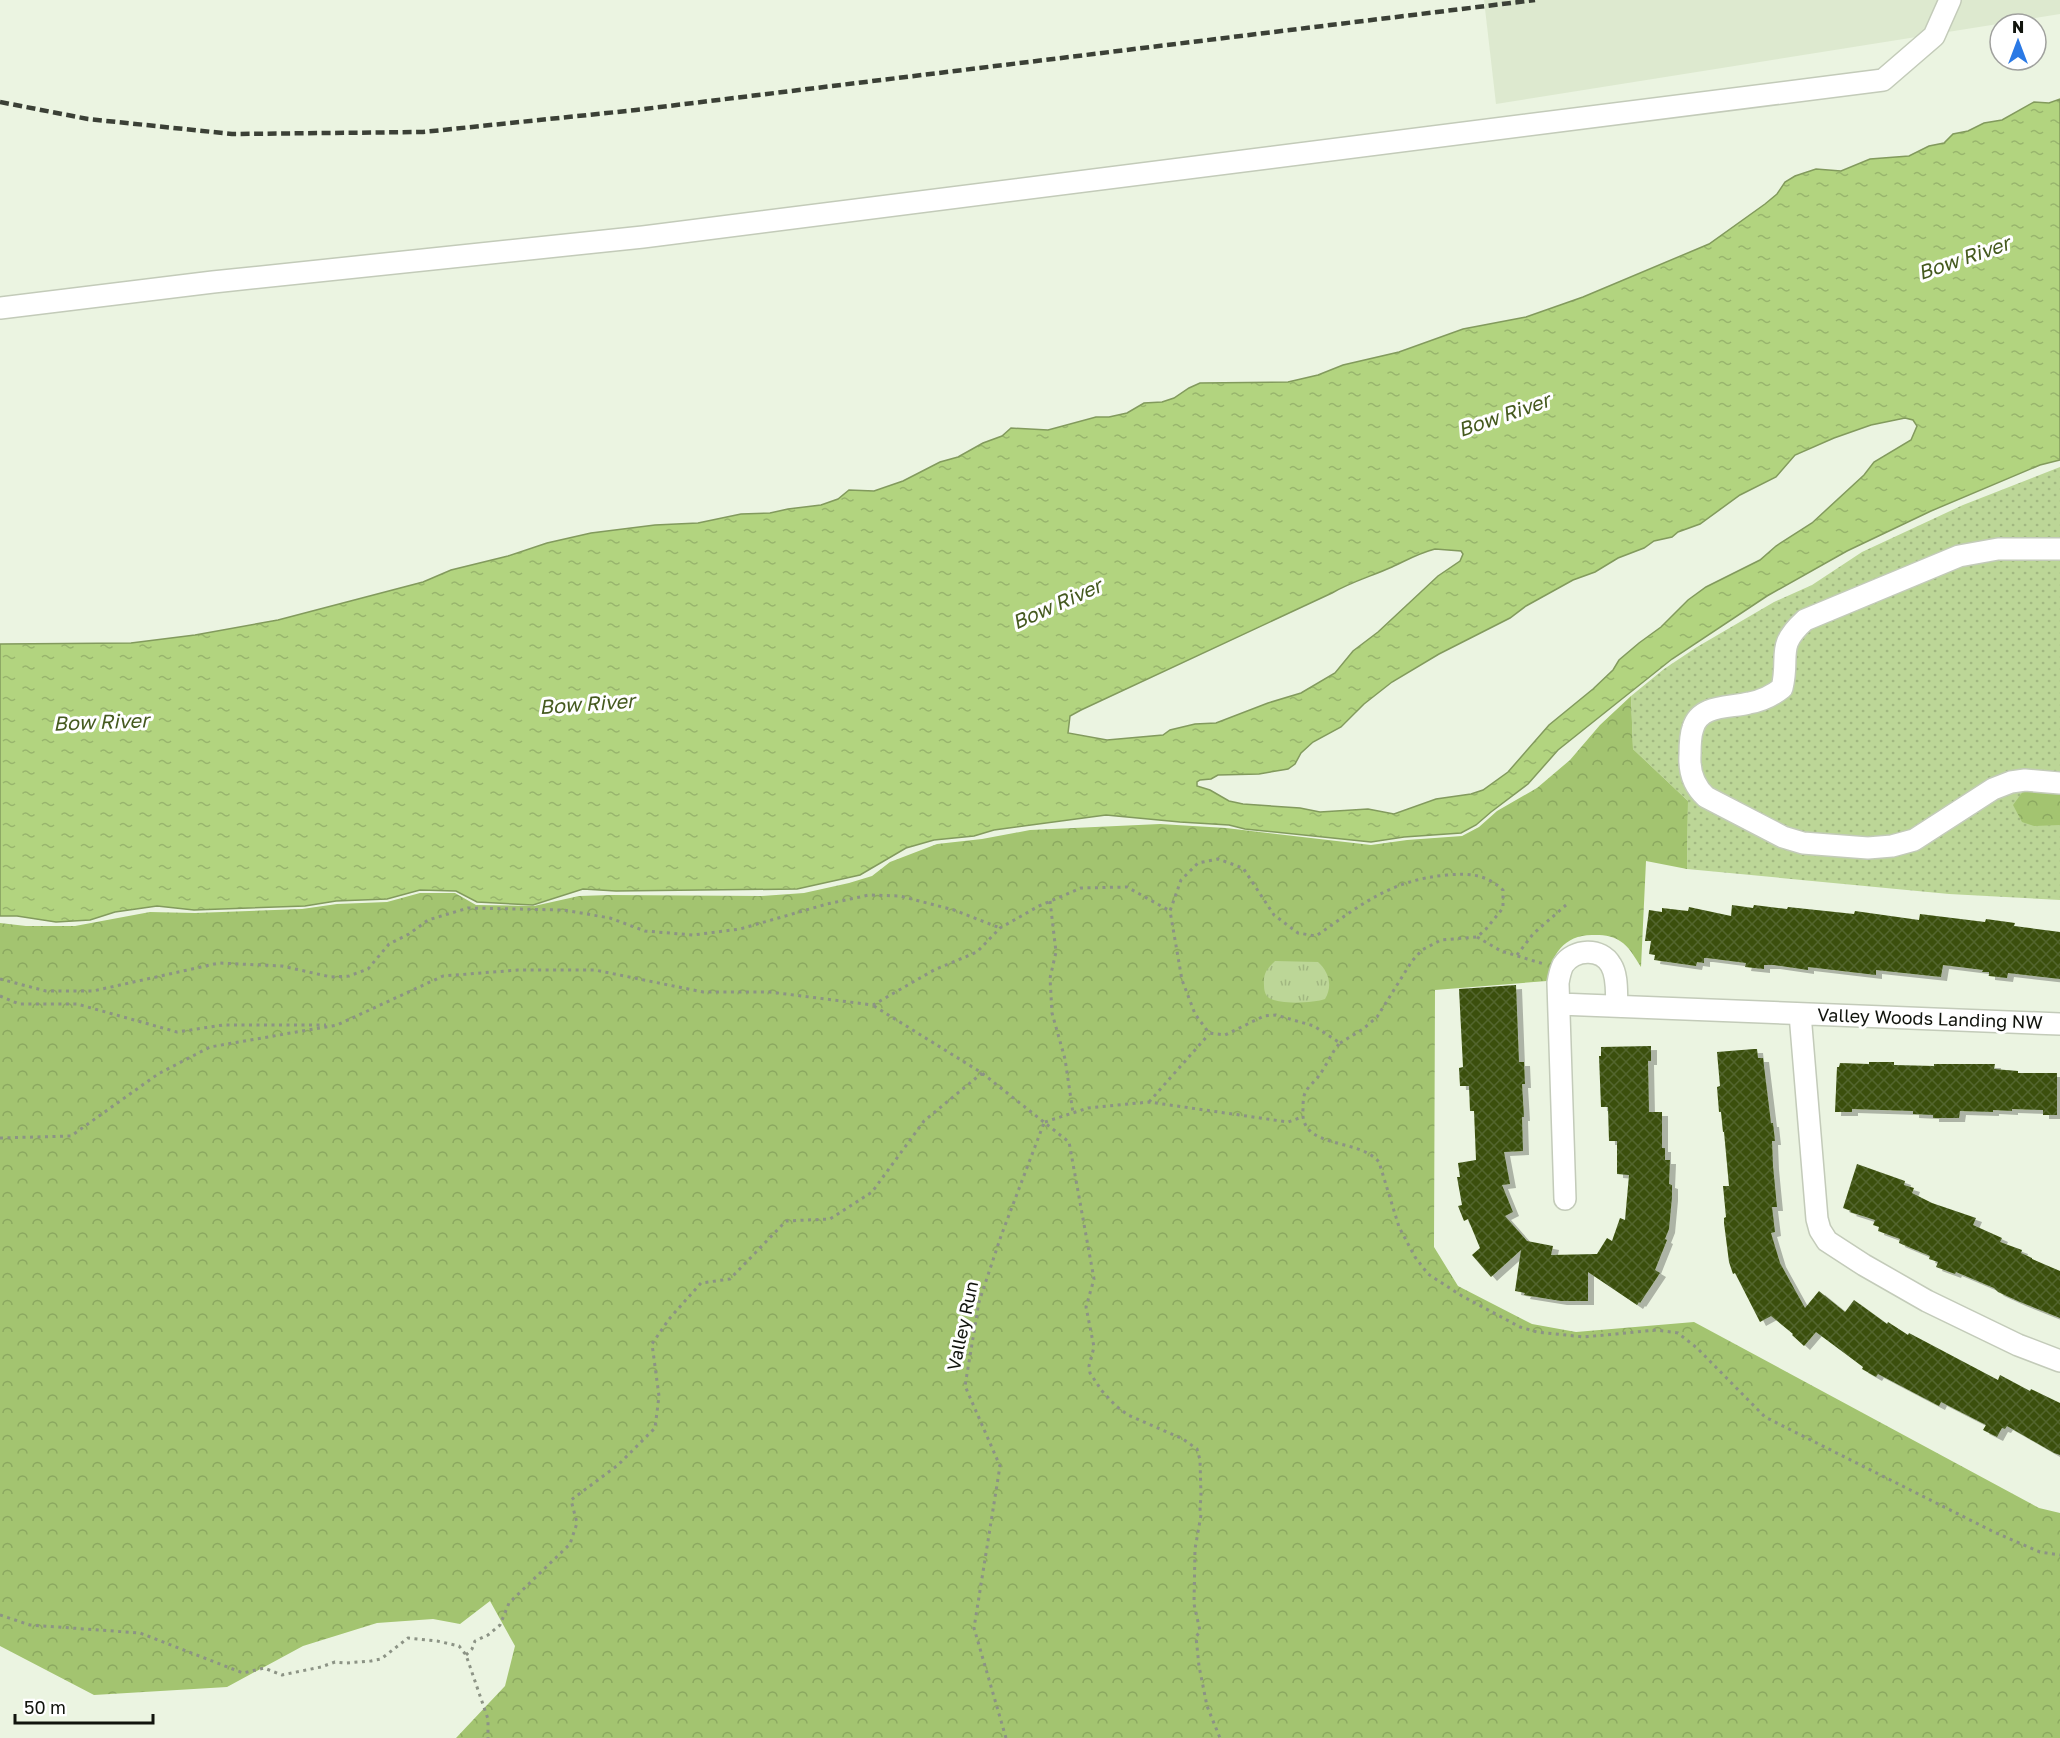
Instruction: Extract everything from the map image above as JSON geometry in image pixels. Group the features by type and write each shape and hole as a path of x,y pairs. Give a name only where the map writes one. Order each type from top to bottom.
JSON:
{"street":[{"path":"0,308 213,282 643,237 1883,80 1934,36 1950,0"},
{"path":"2060,549 1998,549 1959,556 1805,620 1791,632 1786,640 1782,688 1764,699 1748,704 1715,708 1699,717 1693,727 1690,761 1699,790 1706,796 1783,837 1823,846 1868,848 1892,846 1914,840 1993,789 2025,780 2060,783"},
{"path":"1559,1004 1617,1006 1616,977 1613,967 1603,956 1595,953 1580,953 1568,959 1563,965 1558,983 1565,1199"},
{"name":"Valley Woods Landing NW","path":"1617,1006 2060,1024"},
{"path":"1800,1014 1817,1219 1820,1230 1827,1241 1927,1301 2018,1345 2060,1361"}],"path":[{"path":"1340,1043 1314,1026 1276,1015 1264,1016 1225,1035 1209,1033 1195,1014 1182,980 1170,911 1181,880 1198,863 1218,859 1242,868 1274,915 1298,933 1316,936 1391,887 1413,879 1466,874 1482,876 1493,881 1503,890 1503,908 1477,937"},
{"path":"873,1005 933,970 977,952 1000,928 1050,901 1081,888 1127,887 1170,911"},
{"path":"0,979 46,991 93,991 219,963 282,966 331,977 349,976 368,969 388,944 409,934 428,920 468,908 563,910 610,918 645,931 693,935 740,929 827,904 869,895 900,896 954,910 1000,928"},
{"path":"1050,901 1056,952 1050,978 1052,1013 1065,1059 1073,1113"},
{"path":"1517,955 1533,934 1566,904"},
{"path":"1563,965 1544,964 1502,951 1477,937 1441,940 1422,950 1412,961 1377,1017 1364,1029 1336,1047 1330,1060 1305,1092 1302,1117 1304,1125 1311,1134 1372,1153 1378,1162 1399,1227 1415,1257 1428,1274 1462,1296 1520,1327 1537,1332 1584,1337 1657,1330 1678,1333 1697,1348 1765,1417 1994,1532 2040,1552 2060,1555"},
{"path":"0,1138 71,1136 158,1074 210,1047 337,1025 443,976 518,970 595,970 703,992 770,992 873,1005 982,1073 1069,1142 1094,1279 1086,1307 1094,1347 1089,1366 1090,1373 1102,1391 1128,1415 1183,1439 1197,1449 1200,1461 1201,1515 1195,1549 1194,1604 1200,1631 1196,1637 1207,1706 1220,1738"},
{"path":"0,996 19,1004 77,1004 177,1032 223,1025 337,1025"},
{"path":"1149,1102 1209,1033"},
{"path":"466,1655 472,1649 475,1641 488,1635 500,1625 508,1603 570,1544 577,1523 571,1500 618,1465 655,1428 659,1396 652,1344 669,1319 701,1283 730,1279 786,1221 830,1219 872,1192 924,1120 982,1073"},
{"path":"1044,1123 1088,1108 1149,1102 1288,1122 1302,1117"},
{"name":"Valley Run","path":"1006,1738 974,1628 1000,1466 964,1386 979,1302 1001,1236 1044,1123"},
{"path":"0,1615 30,1625 140,1633 243,1673 264,1668 282,1675 335,1662 381,1659 408,1638 459,1646 466,1655 488,1719 488,1738"}],"shaded area":[{"path":"1484,0 2060,0 2060,14 2048,16 2048,12 1988,12 1988,25 1496,104"}],"green space":[{"path":"2060,467 2060,900 1949,894 1687,869 1688,801 1633,749 1631,696 1664,669 1697,647 1774,602 1812,585 1862,552 1963,505"},
{"path":"1631,696 1633,749 1688,801 1687,869 1646,861 1641,967 1629,949 1617,939 1603,935 1582,936 1560,948 1552,963 1547,981 1435,990 1434,1247 1458,1286 1532,1324 1576,1332 1694,1322 2039,1508 2060,1513 2060,1738 456,1738 505,1686 515,1646 490,1601 460,1624 433,1619 377,1623 303,1646 227,1687 94,1695 0,1646 0,923 26,926 75,926 150,912 195,913 302,909 337,904 387,902 420,893 455,893 476,905 534,906 579,896 762,896 804,893 872,876 890,862 937,844 1030,830 1160,824 1226,828 1371,845 1462,836 1479,827 1497,811 1537,788 1570,760 1600,725"},
{"path":"2024,790 2060,790 2060,825 2034,826 2022,822 2013,805"},
{"path":"1275,961 1318,962 1329,979 1329,989 1325,999 1297,1003 1281,1002 1269,998 1265,991 1264,977"}],"water":[{"name":"Bow River","path":"2060,99 2060,460 2040,465 1931,511 1847,551 1767,596 1672,659 1558,750 1528,784 1476,825 1461,833 1371,842 1245,829 1229,825 1106,815 934,840 906,848 860,875 797,889 616,891 583,889 533,905 477,902 456,891 420,890 387,899 336,901 305,906 194,910 157,906 115,912 90,920 56,922 17,916 0,916 0,644 131,643 195,635 278,620 423,582 451,570 591,533 655,525 698,523 741,514 770,513 821,505 838,499 849,490 874,491 903,481 940,462 958,457 983,443 1002,436 1011,428 1048,430 1096,417 1127,413 1144,403 1162,402 1174,398 1200,383 1288,382 1318,375 1343,365 1399,352 1463,329 1526,317 1583,297 1709,244 1765,204 1777,194 1785,182 1795,176 1816,169 1841,171 1870,159 1909,156 1929,146 1944,143 1953,134 1968,131 1984,123 2002,120 2034,102 2049,103","holes":["1905,418 1913,420 1917,426 1911,440 1874,462 1864,475 1812,523 1776,546 1760,560 1706,587 1688,600 1661,627 1619,660 1613,670 1593,689 1549,725 1508,772 1483,790 1436,799 1394,814 1368,809 1320,812 1300,808 1243,804 1229,801 1210,790 1197,786 1200,780 1211,779 1218,775 1259,774 1288,769 1313,742 1341,727 1364,704 1392,682 1439,654 1510,618 1526,606 1573,580 1595,572 1654,541 1672,537 1678,532 1700,524 1740,495 1776,477 1795,455 1871,425","1435,549 1461,551 1463,554 1460,561 1438,576 1378,632 1353,651 1335,673 1301,693 1216,723 1195,724 1170,730 1163,735 1107,740 1068,733 1070,716 1081,710 1347,586"]}],"building":[{"path":"1732,905 1753,908 1754,905 1787,909 1788,907 1854,914 1855,911 1919,920 1920,914 1985,922 1986,919 2015,923 2014,926 2060,932 2060,979 2008,973 2007,978 1989,976 1989,972 1982,972 1983,970 1943,965 1941,977 1876,970 1876,975 1774,965 1764,965 1764,969 1745,967 1746,963 1707,958 1704,958 1704,963 1697,962 1696,966 1654,960 1655,955 1649,954 1651,941 1645,941 1649,910 1662,912 1662,908 1688,911 1689,907 1731,916"},
{"path":"1516,985 1519,1062 1524,1062 1525,1084 1522,1084 1523,1151 1504,1152 1510,1184 1502,1185 1513,1212 1505,1216 1527,1241 1553,1246 1551,1255 1597,1254 1607,1238 1612,1241 1620,1218 1625,1220 1629,1175 1617,1174 1617,1141 1609,1141 1608,1107 1601,1107 1599,1056 1601,1056 1601,1047 1651,1046 1651,1061 1648,1061 1649,1112 1662,1112 1662,1148 1665,1148 1665,1160 1670,1160 1669,1184 1672,1185 1672,1197 1669,1229 1665,1239 1667,1240 1655,1270 1660,1273 1637,1305 1588,1272 1588,1301 1561,1301 1524,1295 1525,1293 1515,1291 1521,1250 1491,1277 1472,1255 1480,1248 1468,1219 1464,1221 1458,1206 1462,1205 1457,1177 1460,1177 1458,1163 1476,1160 1474,1111 1470,1111 1469,1086 1460,1086 1459,1068 1463,1067 1459,989"},
{"path":"1757,1049 1758,1058 1763,1058 1775,1141 1772,1141 1777,1207 1772,1207 1775,1232 1771,1233 1780,1263 1805,1308 1819,1291 1845,1312 1854,1300 1887,1324 1888,1322 1908,1335 1909,1333 1998,1380 2000,1375 2030,1391 2031,1389 2060,1403 2060,1455 2007,1426 2005,1429 2002,1428 1997,1437 1983,1430 1986,1425 1941,1402 1939,1406 1878,1374 1876,1377 1862,1369 1863,1367 1816,1332 1804,1346 1771,1316 1760,1322 1735,1273 1733,1274 1729,1262 1724,1223 1726,1217 1723,1186 1729,1186 1717,1087 1720,1086 1717,1052"},
{"path":"1869,1062 1934,1066 1934,1064 1995,1064 1994,1069 2018,1071 2018,1073 2057,1073 2057,1115 2043,1115 2043,1110 2012,1109 2012,1111 1993,1110 1993,1112 1960,1111 1959,1118 1933,1118 1933,1115 1913,1114 1913,1111 1852,1109 1852,1112 1835,1112 1837,1067 1840,1063 1869,1064"},
{"path":"1857,1164 1905,1181 1904,1185 1914,1188 1912,1193 1932,1203 1976,1218 1973,1225 2002,1238 2000,1242 2022,1250 2021,1253 2032,1259 2060,1271 2060,1318 1956,1272 1955,1274 1936,1267 1938,1262 1929,1259 1930,1256 1899,1243 1900,1239 1878,1231 1879,1227 1873,1225 1875,1220 1843,1208"}],"railway":[{"path":"0,102 88,119 232,134 423,132 636,110 1535,0"}]}
